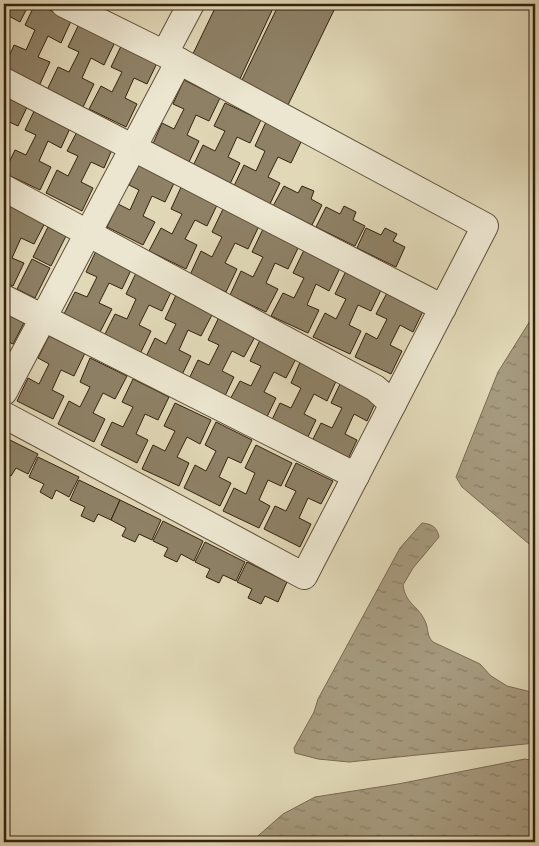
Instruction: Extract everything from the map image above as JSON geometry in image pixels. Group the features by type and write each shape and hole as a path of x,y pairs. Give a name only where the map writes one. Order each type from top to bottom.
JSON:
{"street":[{"path":"4,415 304,576 485,226 172,57 64,4"},
{"path":"4,392 87,232 134,149 192,4"},
{"path":"4,81 443,308"},
{"path":"4,188 375,388 393,404"},
{"path":"4,298 42,319 356,476"}],"water":[{"path":"535,313 535,549 462,487 456,477 498,372"},
{"path":"422,523 434,527 439,537 413,568 403,585 409,601 422,616 429,637 433,642 480,664 491,676 507,686 535,693 535,743 349,762 318,759 295,753 294,748 314,712 318,699 400,548"},
{"path":"525,759 535,761 535,842 251,842 283,814 315,797 398,784"}],"building":[{"path":"4,4 29,4 20,22 7,15 4,22"},
{"path":"35,4 72,19 61,43 48,36 38,57 50,62 39,86 4,68 14,45 26,50 35,30 25,25"},
{"path":"217,4 275,4 238,83 190,60"},
{"path":"279,4 337,4 287,107 240,84"},
{"path":"79,24 115,42 104,65 91,58 82,78 94,84 83,107 47,90 58,67 69,72 79,52 68,47"},
{"path":"4,38 10,41 4,54"},
{"path":"122,44 158,61 147,84 134,78 125,98 137,104 126,127 89,109 101,86 112,92 122,72 111,67"},
{"path":"184,80 220,98 209,121 196,115 187,135 199,141 188,164 152,146 162,123 174,129 184,109 173,104"},
{"path":"4,91 29,103 18,126 5,120 4,123"},
{"path":"225,103 261,120 250,143 237,137 228,157 240,163 229,186 192,168 203,145 215,151 225,131 214,126"},
{"path":"36,107 72,124 61,148 48,141 39,161 51,167 40,190 4,173 15,150 26,155 36,135 25,130"},
{"path":"266,122 302,140 291,163 278,157 268,177 280,183 269,206 233,188 244,165 256,171 265,151 255,146"},
{"path":"79,128 114,145 104,168 91,162 81,182 93,188 82,211 46,193 57,170 68,176 78,156 67,151"},
{"path":"140,161 176,179 165,202 152,196 143,216 155,222 143,245 107,227 118,204 130,210 139,190 129,185"},
{"path":"182,185 218,203 207,226 195,220 185,239 197,245 186,269 149,251 161,228 172,234 182,214 171,209"},
{"path":"284,186 298,193 302,186 314,191 311,199 322,205 312,225 273,206"},
{"path":"9,203 46,221 34,244 21,238 12,258 24,263 13,286 4,282 4,242 9,231 4,229 4,215"},
{"path":"344,206 356,212 353,220 365,226 355,246 316,227 326,207 340,214"},
{"path":"223,209 259,226 248,249 235,243 225,263 237,269 226,292 190,275 201,251 212,257 222,237 212,232"},
{"path":"48,227 66,236 51,266 33,257"},
{"path":"366,228 381,235 385,228 397,234 393,241 405,247 396,267 357,248"},
{"path":"263,229 299,246 288,269 275,263 266,283 278,289 266,312 230,295 241,271 253,277 263,257 252,252"},
{"path":"97,249 133,266 122,289 109,283 99,303 112,309 100,332 64,314 75,292 87,297 97,277 86,272"},
{"path":"304,250 340,268 329,291 316,284 307,305 319,310 308,333 271,316 283,293 294,298 304,278 293,273"},
{"path":"32,259 50,268 35,298 17,289"},
{"path":"137,271 173,288 162,311 149,305 139,325 151,331 140,354 104,336 115,314 127,319 136,299 126,294"},
{"path":"346,271 382,288 371,311 358,305 349,325 361,331 350,354 313,337 325,313 336,319 346,299 335,294"},
{"path":"388,291 424,309 413,332 400,325 390,345 402,351 391,374 355,357 366,333 377,339 387,319 376,314"},
{"path":"176,295 213,313 201,336 188,330 179,350 191,356 180,379 144,361 155,338 166,344 176,324 165,319"},
{"path":"6,309 26,319 13,344 4,340"},
{"path":"219,317 256,335 244,357 232,351 222,371 234,377 223,400 187,383 198,360 209,365 219,345 208,340"},
{"path":"49,336 85,353 74,376 61,370 52,390 64,396 53,419 17,401 28,378 39,384 49,364 38,358"},
{"path":"261,338 298,355 286,378 274,372 264,392 276,398 265,421 228,403 240,381 251,386 261,366 250,361"},
{"path":"90,358 127,376 115,399 103,393 93,413 105,419 94,442 58,424 69,401 80,407 90,387 80,382"},
{"path":"301,360 338,377 327,401 314,394 304,414 316,420 305,443 269,426 280,403 291,408 301,388 291,383"},
{"path":"133,379 169,397 158,420 145,414 136,434 148,440 137,463 101,445 112,422 123,427 133,407 122,402"},
{"path":"342,380 378,397 367,421 354,414 345,434 357,440 346,463 310,445 321,423 332,428 342,408 331,403"},
{"path":"175,403 211,420 200,444 187,437 177,457 189,463 179,486 142,469 153,445 165,451 175,431 164,426"},
{"path":"216,422 252,440 241,463 228,457 219,477 231,483 220,506 184,488 195,465 206,471 216,451 205,445"},
{"path":"4,437 38,454 28,474 16,468 11,476 4,472"},
{"path":"256,445 292,463 281,486 268,480 259,500 270,506 259,528 223,511 234,488 246,494 255,473 245,468"},
{"path":"38,457 79,477 69,497 56,490 52,499 40,492 44,484 29,477"},
{"path":"296,463 333,481 321,504 308,498 299,518 311,524 300,547 264,529 275,506 286,511 296,491 285,486"},
{"path":"79,480 120,500 111,520 98,514 94,522 81,516 85,507 70,500"},
{"path":"120,500 161,520 152,540 139,534 135,542 122,536 126,528 111,520"},
{"path":"163,521 203,541 194,561 181,554 177,562 164,556 168,548 153,541"},
{"path":"205,542 245,562 236,581 223,575 219,583 206,577 210,569 195,562"},
{"path":"247,562 287,582 278,602 265,596 261,604 248,598 252,589 237,582"}]}
